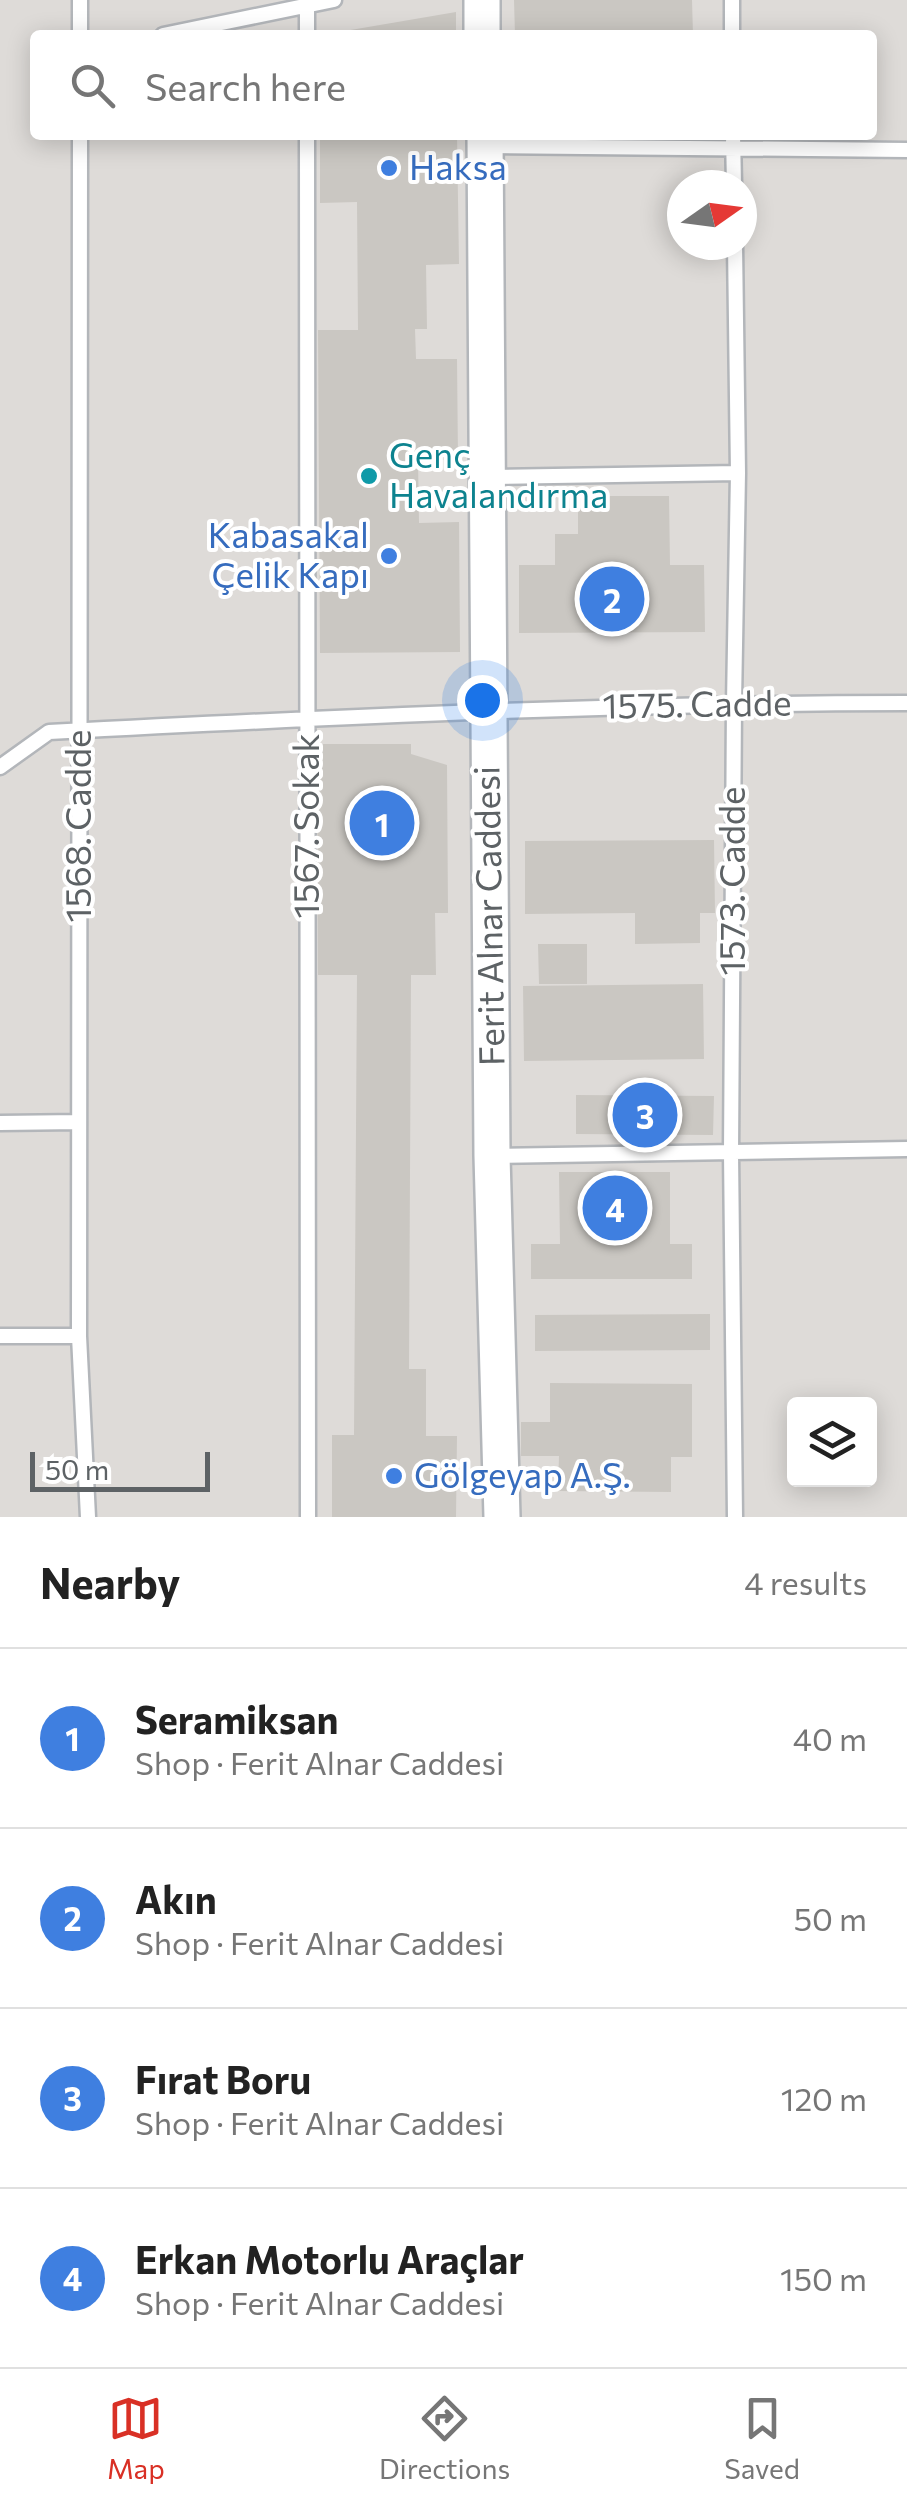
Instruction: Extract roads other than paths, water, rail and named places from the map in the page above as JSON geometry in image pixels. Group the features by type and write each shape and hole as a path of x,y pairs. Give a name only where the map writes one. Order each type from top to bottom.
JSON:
{"street":[{"path":"482,0 482,30"},
{"name":"Ferit Alnar Caddesi","path":"485,140 492,1156 502,1517"}],"lane":[{"path":"80,0 80,30"},
{"path":"188,30 334,0"},
{"path":"732,0 732,30"},
{"path":"307,6 307,30"},
{"name":"1568. Cadde","path":"80,140 78,1336 88,1517"},
{"name":"1567. Sokak","path":"307,140 308,1517"},
{"path":"485,140 734,141 907,150"},
{"path":"734,141 734,170"},
{"name":"1573. Cadde","path":"735,260 738,473 731,1153 736,1517"},
{"path":"486,477 738,473"},
{"name":"1575. Cadde","path":"0,767 49,732 488,711 734,703 907,703"},
{"path":"0,1123 78,1122"},
{"path":"492,1156 907,1149"},
{"path":"0,1336 78,1336"}],"place":[{"name":"Haksa","path":"389,168"},
{"name":"Genç Havalandırma","path":"369,476"},
{"name":"Kabasakal Çelik Kapı","path":"389,556"},
{"name":"Akın","path":"612,599"},
{"name":"Seramiksan","path":"382,823"},
{"name":"Fırat Boru","path":"645,1115"},
{"name":"Erkan Motorlu Araçlar","path":"615,1208"},
{"name":"Gölgeyap A.Ş.","path":"394,1476"}]}
